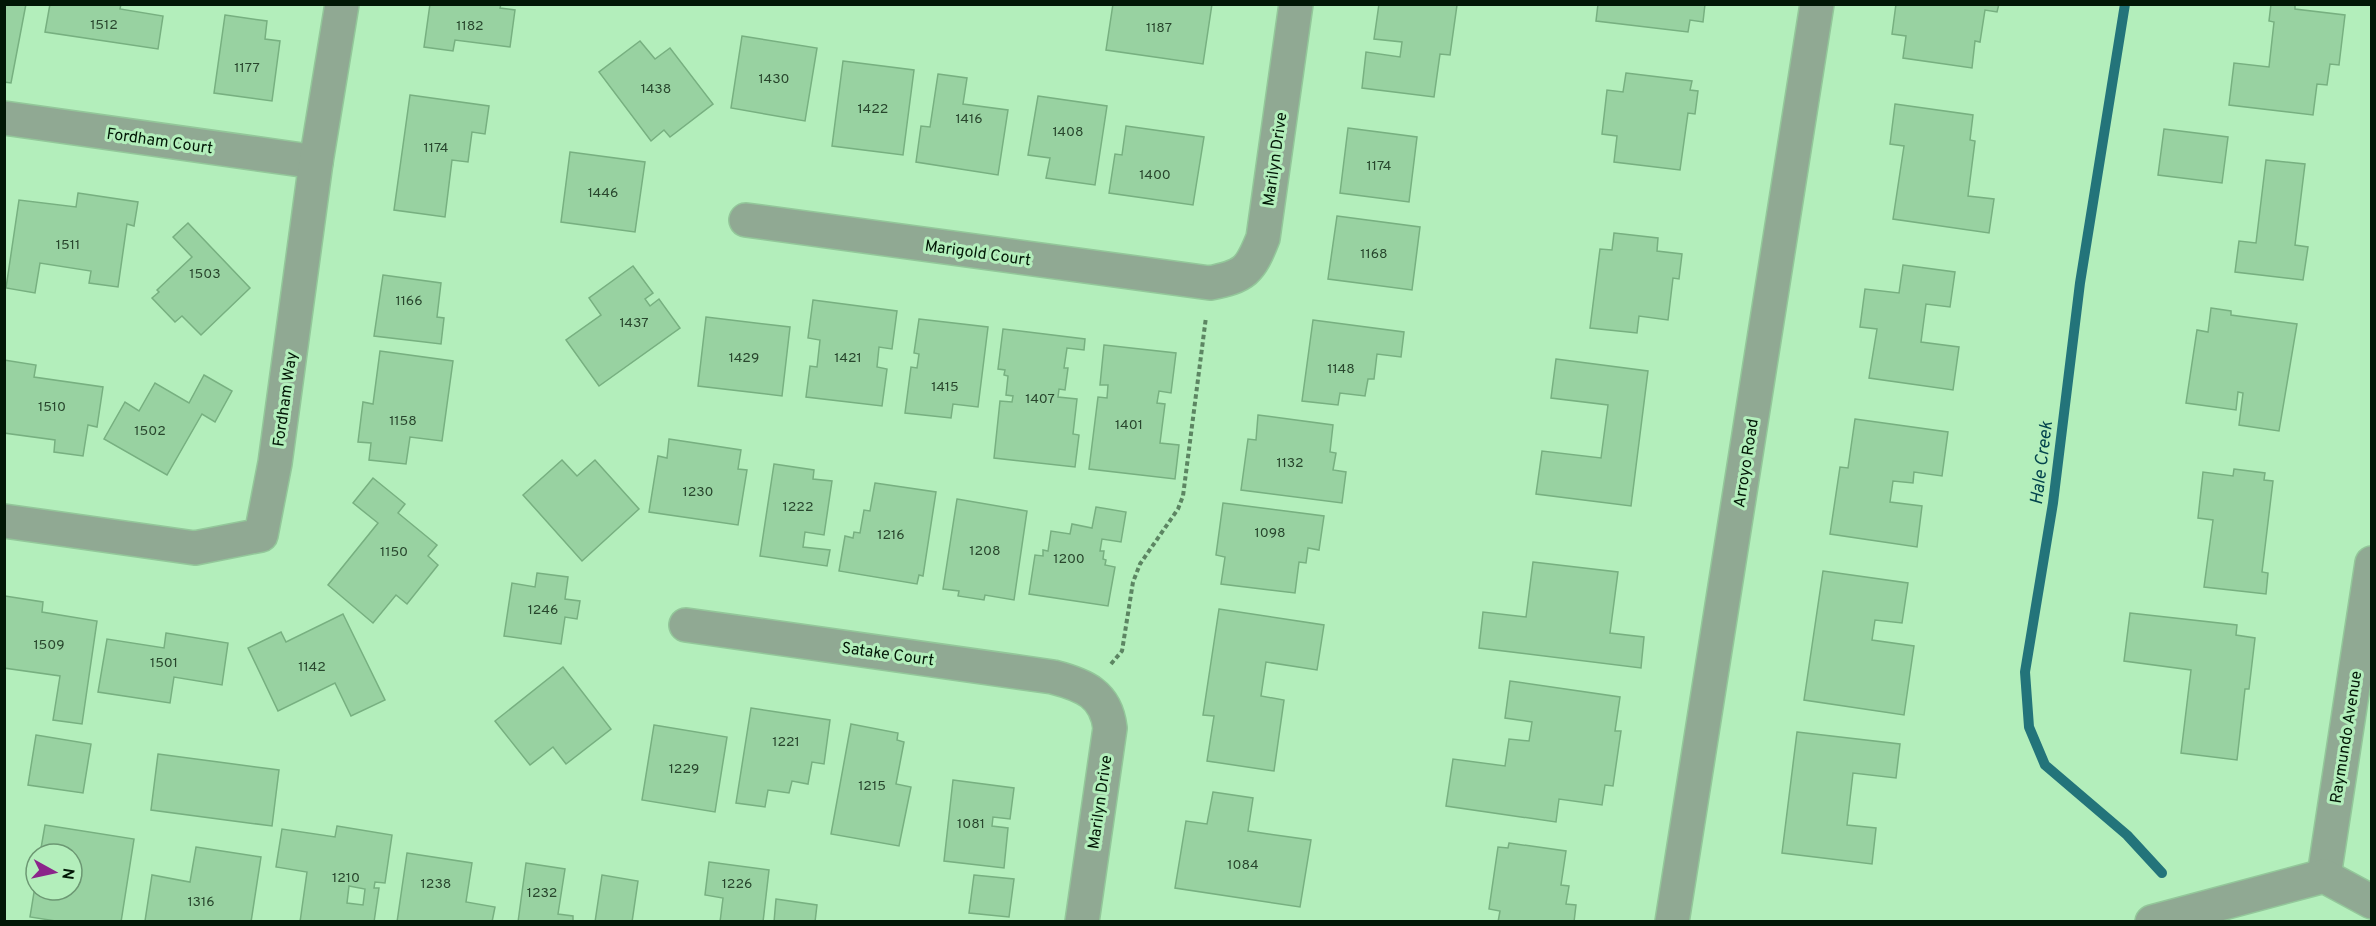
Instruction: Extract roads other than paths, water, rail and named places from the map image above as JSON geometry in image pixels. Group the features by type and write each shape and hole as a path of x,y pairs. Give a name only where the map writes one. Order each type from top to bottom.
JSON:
{"street":[{"name":"Fordham Way","path":"4,521 195,548 261,535 275,463 316,162 342,4"},
{"name":"Marilyn Drive","path":"1210,283 1236,278 1250,265 1263,238 1296,4"},
{"name":"Arroyo Road","path":"1672,921 1817,4"},
{"name":"Fordham Court","path":"4,118 316,162"},
{"name":"Marigold Court","path":"746,220 1210,283"},
{"name":"Raymundo Avenue","path":"2324,876 2372,563"},
{"name":"Satake Court","path":"686,625 1053,677 1070,681 1089,690"},
{"name":"Marilyn Drive","path":"1082,921 1110,729 1108,714 1103,702 1089,690"},
{"path":"2152,921 2324,876 2372,902"}],"waterway":[{"name":"Hale Creek","path":"2125,4 2080,283 2053,503 2025,672 2029,727 2045,765 2127,835 2162,873"}]}
